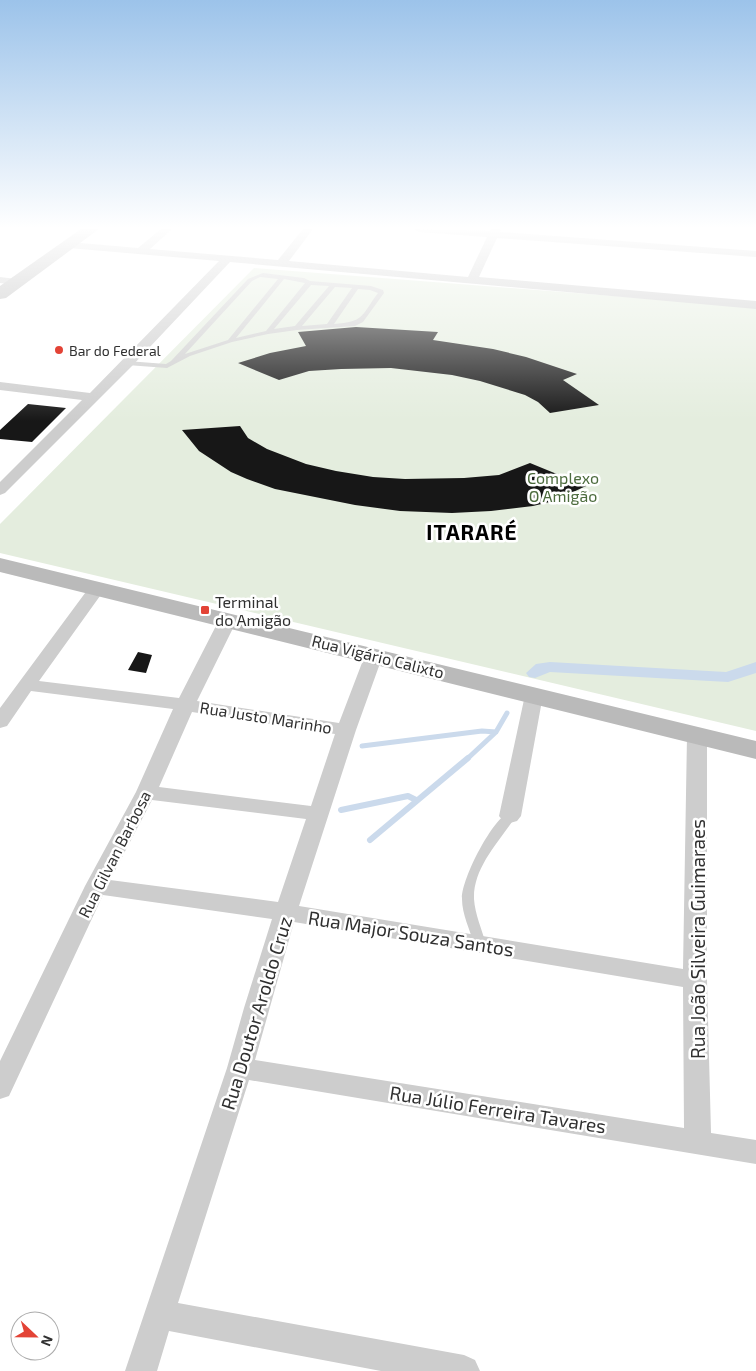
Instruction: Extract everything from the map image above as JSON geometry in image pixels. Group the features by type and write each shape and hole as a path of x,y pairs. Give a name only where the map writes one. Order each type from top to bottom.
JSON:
{"main road":[{"name":"Rua Vigário Calixto","path":"0,565 756,750"}],"street":[{"path":"0,490 194,293"},
{"path":"614,293 756,305"},
{"path":"0,386 92,398"},
{"path":"0,722 97,589"},
{"name":"Rua Gilvan Barbosa","path":"0,1088 96,886 146,792 185,705 228,620"},
{"name":"Rua Doutor Aroldo Cruz","path":"141,1371 240,1068 256,1008 286,912 346,730 374,655"},
{"name":"Rua Justo Marinho","path":"26,684 185,705 346,730"},
{"path":"510,816 534,695"},
{"name":"Rua João Silveira Guimaraes","path":"696,736 695,980 698,1142"},
{"path":"146,792 319,814"},
{"name":"Rua Major Souza Santos","path":"96,886 286,912 695,980"},
{"name":"Rua Júlio Ferreira Tavares","path":"240,1068 756,1152"},
{"path":"159,1314 464,1371"}],"lane":[{"path":"174,362 239,293"},
{"path":"230,341 270,293"},
{"path":"268,332 301,293"},
{"path":"296,328 327,293"},
{"path":"329,326 352,293"},
{"path":"127,363 161,367 188,355 230,341 268,332 358,323 381,293"},
{"path":"480,944 468,897 476,865 510,816"}],"green space":[{"name":"Complexo O Amigão","path":"229,293 576,293 756,307 756,731 0,553 0,524"}],"building":[{"path":"356,327 438,332 433,340 493,349 526,357 577,374 563,380 599,405 550,413 538,402 525,395 480,381 452,375 391,368 341,369 309,371 279,380 238,363 270,353 306,346 298,332"},
{"path":"28,404 66,408 32,442 0,439 0,430"},
{"path":"240,426 248,438 267,449 306,464 336,471 373,477 405,479 464,478 499,475 530,463 586,486 554,501 533,506 491,511 452,513 400,511 355,505 275,489 247,479 231,472 199,451 182,430"},
{"path":"138,652 152,655 146,673 128,670"}],"waterway":[{"path":"535,673 542,668 550,667 728,677 756,667"},
{"path":"496,732 507,713"},
{"path":"362,746 482,731 496,732"},
{"path":"466,760 496,732"},
{"path":"370,840 468,758"},
{"path":"341,810 408,796 416,800"}],"place":[{"name":"Bar do Federal","path":"59,350"},
{"name":"Terminal do Amigão","path":"205,610"}],"district":[{"name":"ITARARÉ","path":"472,531"}]}
